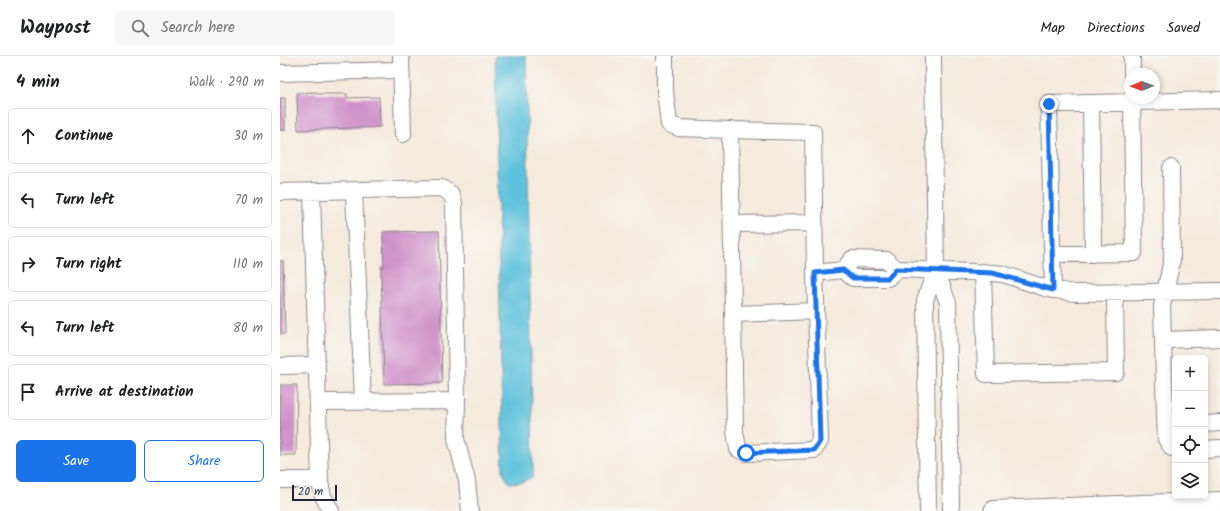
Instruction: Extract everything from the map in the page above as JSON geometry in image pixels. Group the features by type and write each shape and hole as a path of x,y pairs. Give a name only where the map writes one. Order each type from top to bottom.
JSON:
{"main road":[{"path":"994,511 1220,502"}],"street":[{"path":"665,56 665,91 669,124 679,128 813,132 820,441 814,450 746,453 738,449 735,431 733,224 730,130"},
{"path":"933,56 936,270 948,303 951,511"},
{"path":"1132,56 1132,68"},
{"path":"280,73 401,63 403,134"},
{"path":"1160,100 1220,100"},
{"path":"1053,290 1049,104 1124,101"},
{"path":"1091,103 1093,254"},
{"path":"1052,254 1134,253 1132,104"},
{"path":"1171,168 1172,260 1162,306 1163,340 1170,419 1166,439 1172,448"},
{"path":"280,192 442,188 451,194 454,203 457,401 456,439 467,481 470,511"},
{"path":"312,191 320,480 323,496 331,511"},
{"path":"354,191 362,401"},
{"path":"733,224 814,223"},
{"path":"815,273 843,270 852,259 887,260 896,269 1003,274 1053,290 1074,293 1220,291"},
{"path":"928,511 925,300 936,270"},
{"path":"983,272 986,374 1116,372 1115,293"},
{"path":"734,314 816,311"},
{"path":"1163,340 1220,338"},
{"path":"280,366 317,365"},
{"path":"318,402 457,401"},
{"path":"1208,424 1220,423"},
{"path":"1208,449 1220,448"},
{"path":"280,480 320,480"}],"water":[{"path":"495,56 526,56 533,476 523,482 509,483 503,472"}],"building":[{"path":"316,92 316,94 347,94 347,98 379,97 380,127 298,130 297,93"},
{"path":"280,98 285,98 285,130 280,130"},
{"path":"439,231 442,383 384,384 381,267 384,267 383,232"},
{"path":"280,261 283,261 285,334 280,334"},
{"path":"280,385 297,385 296,455 280,455"}],"route":[{"path":"746,453 814,450 820,441 820,389 815,273 843,270 853,278 888,278 896,269 980,271 1003,274 1027,283 1053,290 1049,104"}]}
